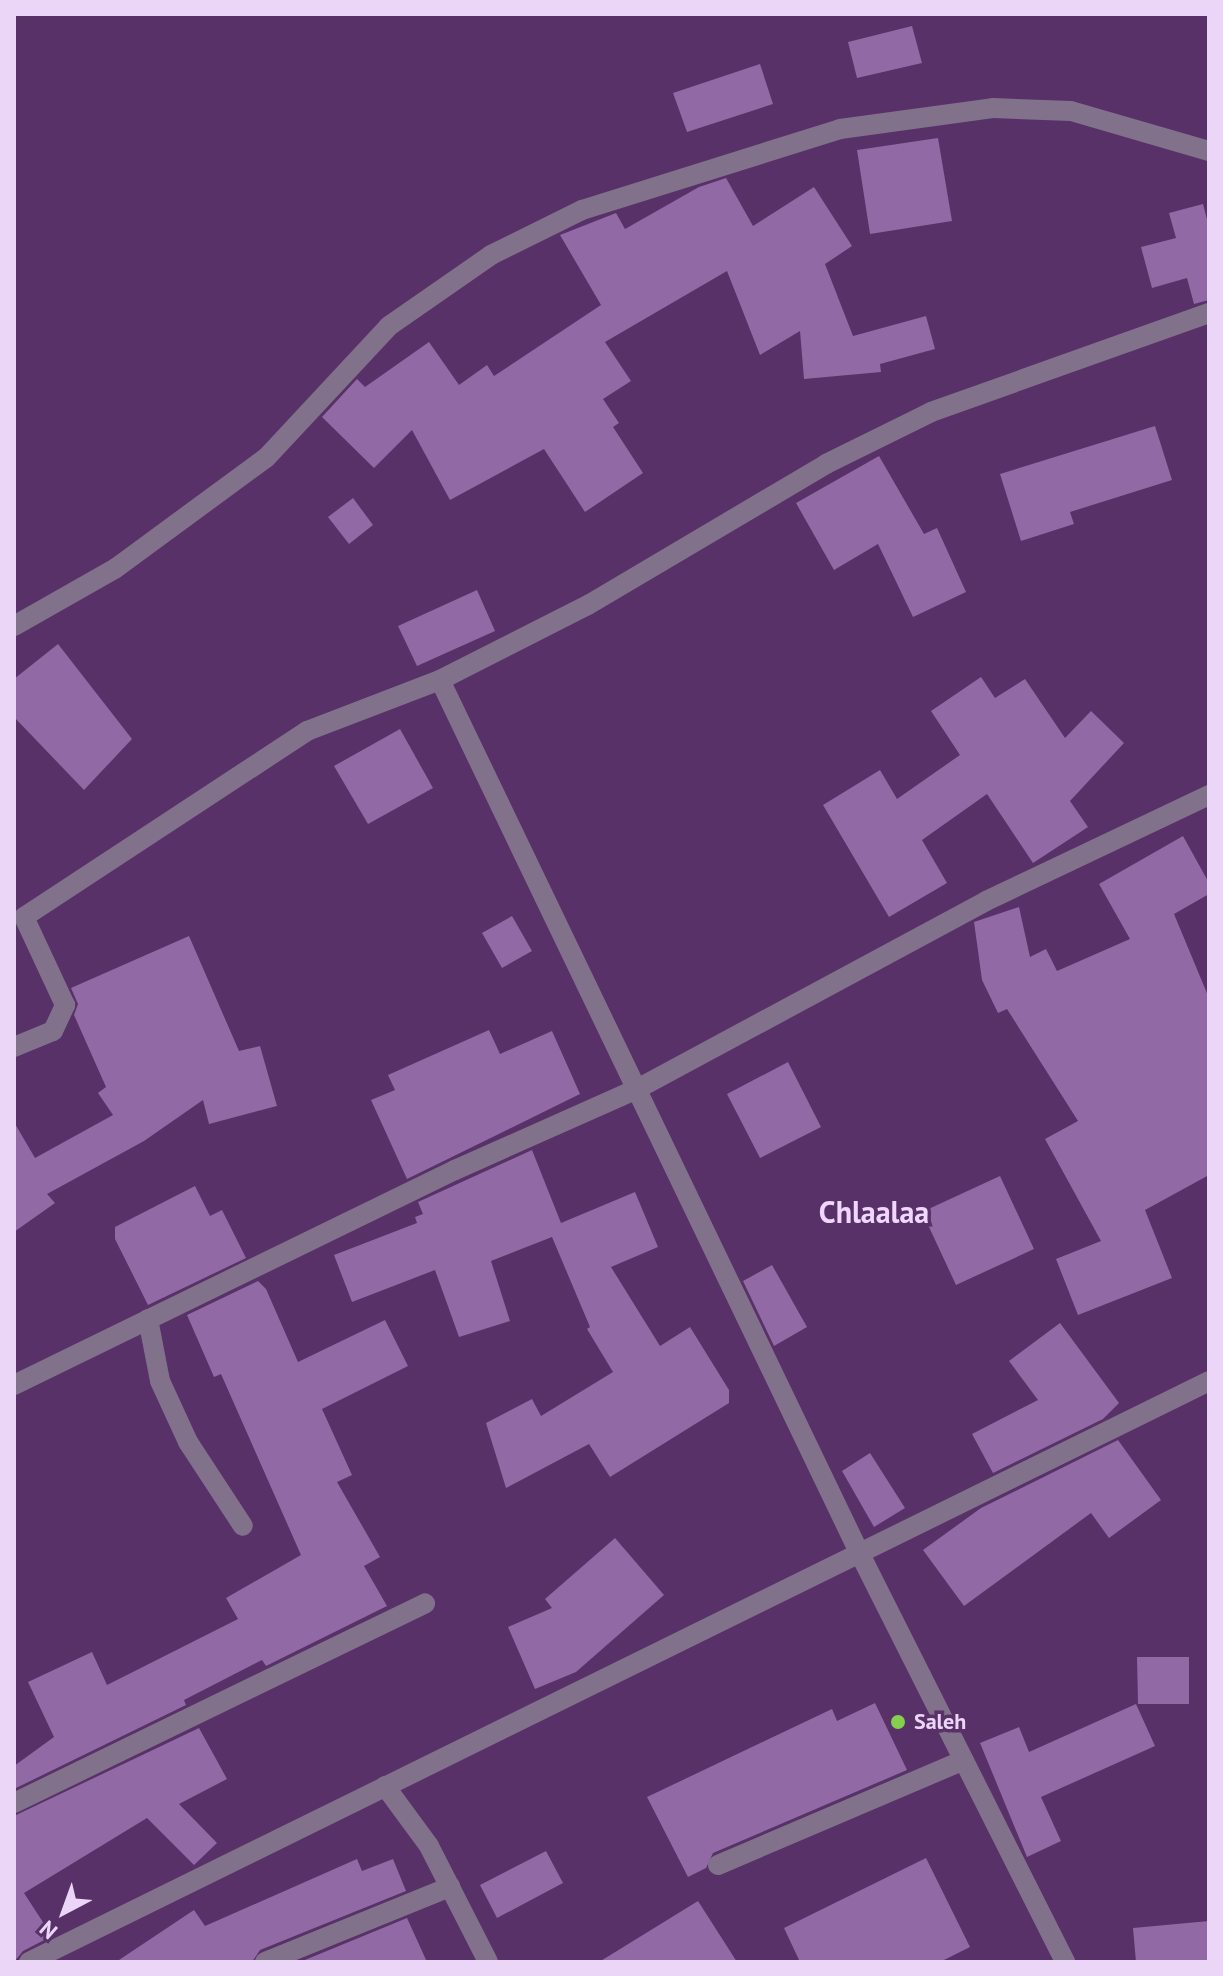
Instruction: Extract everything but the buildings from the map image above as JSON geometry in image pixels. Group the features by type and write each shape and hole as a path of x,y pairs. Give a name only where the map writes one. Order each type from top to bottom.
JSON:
{"street":[{"path":"14,626 116,568 266,458 389,326 491,255 582,210 840,129 993,108 1071,111 1209,151"},
{"path":"14,1047 53,1031 65,1005 24,917 307,731 440,680 588,605 826,464 931,412 1209,313"},
{"path":"440,680 639,1088 859,1552 1065,1962"},
{"path":"14,1385 455,1170 639,1088 986,901 1209,795"},
{"path":"148,1319 160,1381 188,1442 243,1526"},
{"path":"29,1962 1209,1381"},
{"path":"14,1803 425,1603"},
{"path":"718,1865 964,1760"},
{"path":"385,1786 429,1846 488,1962"},
{"path":"265,1962 450,1887"}],"place":[{"name":"Saleh","path":"898,1722"}],"district":[{"name":"Chlaalaa","path":"874,1212"}]}
